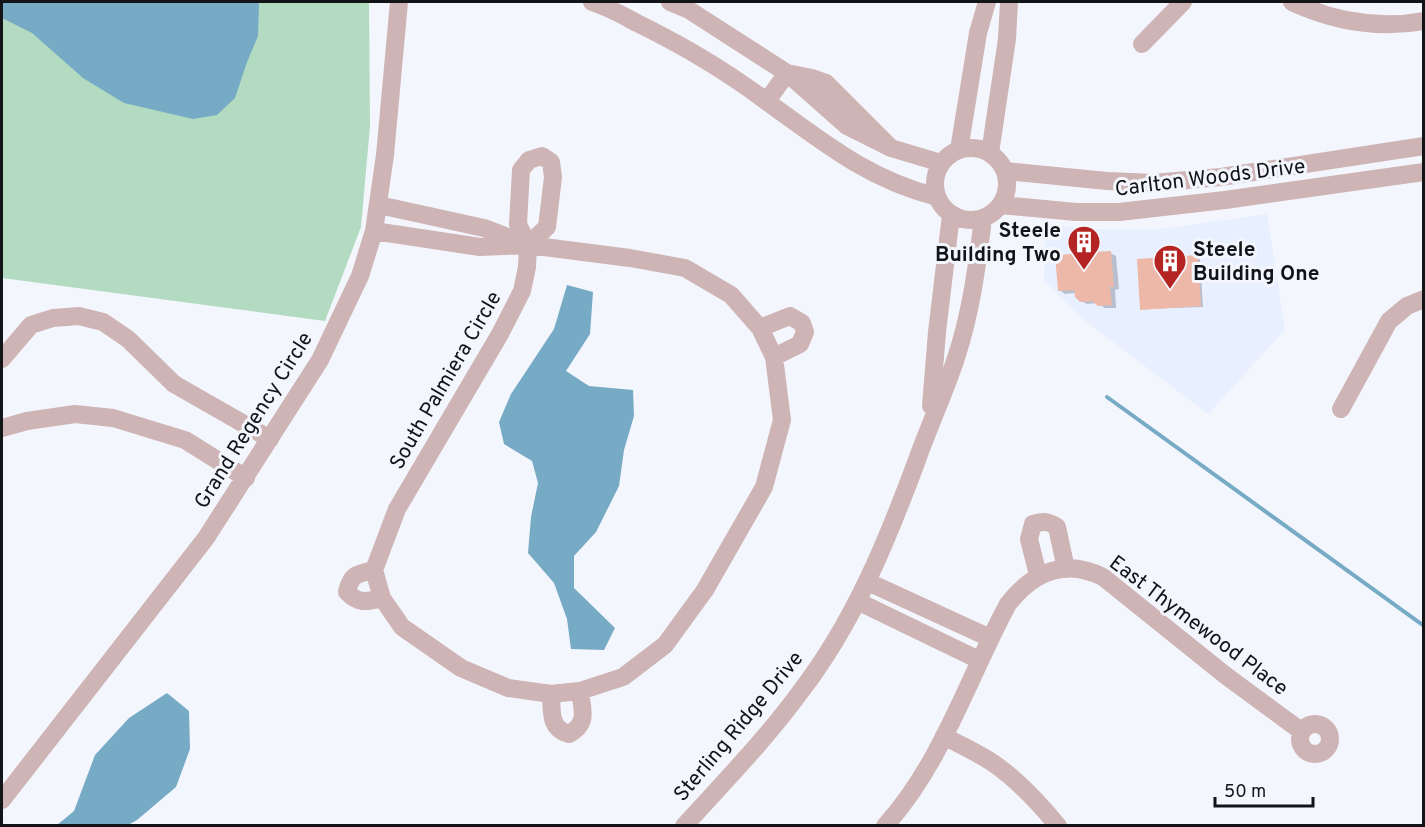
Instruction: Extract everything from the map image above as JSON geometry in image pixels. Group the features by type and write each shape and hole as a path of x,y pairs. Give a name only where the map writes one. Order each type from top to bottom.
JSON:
{"street":[{"name":"Grand Regency Circle","path":"2,800 206,538 325,350 360,276 374,231 379,205 399,2"},
{"path":"592,2 672,40 766,101 833,151 878,177 937,197"},
{"path":"670,2 689,10 787,73 847,126 891,148 941,163"},
{"path":"959,150 978,33 987,2"},
{"path":"990,153 1007,39 1009,2"},
{"path":"1142,44 1183,2"},
{"path":"1292,2 1306,9 1346,20 1388,24 1424,21"},
{"path":"766,101 787,73"},
{"name":"Carlton Woods Drive","path":"1005,171 1154,183 1221,177 1424,146"},
{"path":"878,177 891,148"},
{"path":"970,148 990,153 1005,171 1008,188 1001,205 993,214 983,219 966,221 951,215 942,207 937,197 935,180 941,163 959,150 970,148"},
{"name":"Carlton Woods Drive","path":"1001,205 1076,212 1119,212 1225,200 1424,172"},
{"path":"1221,177 1225,200"},
{"path":"379,205 484,228 513,237 528,245"},
{"name":"Sterling Ridge Drive","path":"930,425 937,332 951,215"},
{"name":"Sterling Ridge Drive","path":"684,825 801,691 829,649 868,582 894,522 956,358 967,320 983,219"},
{"path":"374,231 480,247 528,245 630,258 685,268 731,295 760,328 774,357 782,420 764,487 705,590 665,645 623,677 580,691 551,694 508,688 461,668 402,627 382,598 374,570 357,574 350,581 347,592 354,599 365,602 382,598"},
{"name":"South Palmiera Circle","path":"374,570 397,509 500,334 522,291 527,267 528,245"},
{"path":"1341,409 1385,317 1424,299"},
{"path":"2,359 31,326 53,318 80,316 103,322 128,339 174,384 270,439"},
{"path":"760,328 790,316 802,323 805,332 800,344 774,357"},
{"path":"2,428 27,421 75,414 113,418 185,440 246,478"},
{"path":"1038,576 1029,539 1033,524 1042,521 1057,527 1066,569"},
{"name":"East Thymewood Place","path":"885,825 913,790 944,736 1008,604 1018,590 1044,572 1066,569 1090,570 1103,577 1225,675 1301,731"},
{"path":"868,582 990,638"},
{"path":"857,601 979,660"},
{"path":"551,694 553,722 560,731 569,734 578,729 583,718 580,691"},
{"path":"944,736 993,763 1008,774 1058,825"}],"shaded area":[{"path":"1267,214 1285,330 1208,414 1089,324 1044,281 1046,224 1093,229 1161,229"}],"green space":[{"path":"2,2 369,2 370,126 361,227 325,321 2,278"}],"water":[{"path":"2,2 257,2 259,4 258,36 235,98 217,115 193,119 124,103 83,78 32,33 2,18"},
{"path":"567,285 593,292 590,334 566,371 589,386 633,390 634,416 624,450 619,486 596,532 574,556 574,588 615,628 604,650 571,649 567,619 554,583 528,553 531,517 538,483 532,461 504,444 499,422 511,394 554,329"},
{"path":"167,693 189,711 190,749 176,787 128,825 57,825 74,811 95,755 129,718"}],"building":[{"name":"Steele Building Two","path":"1093,249 1093,252 1111,251 1114,287 1110,287 1112,305 1098,306 1092,301 1080,302 1075,297 1074,290 1058,291 1055,255"},
{"name":"Steele Building One","path":"1198,255 1201,306 1140,310 1137,259"}],"waterway":[{"path":"1107,397 1424,626"}],"place":[{"name":"Steele Building Two","path":"1084,271"},
{"name":"Steele Building One","path":"1170,290"}]}
